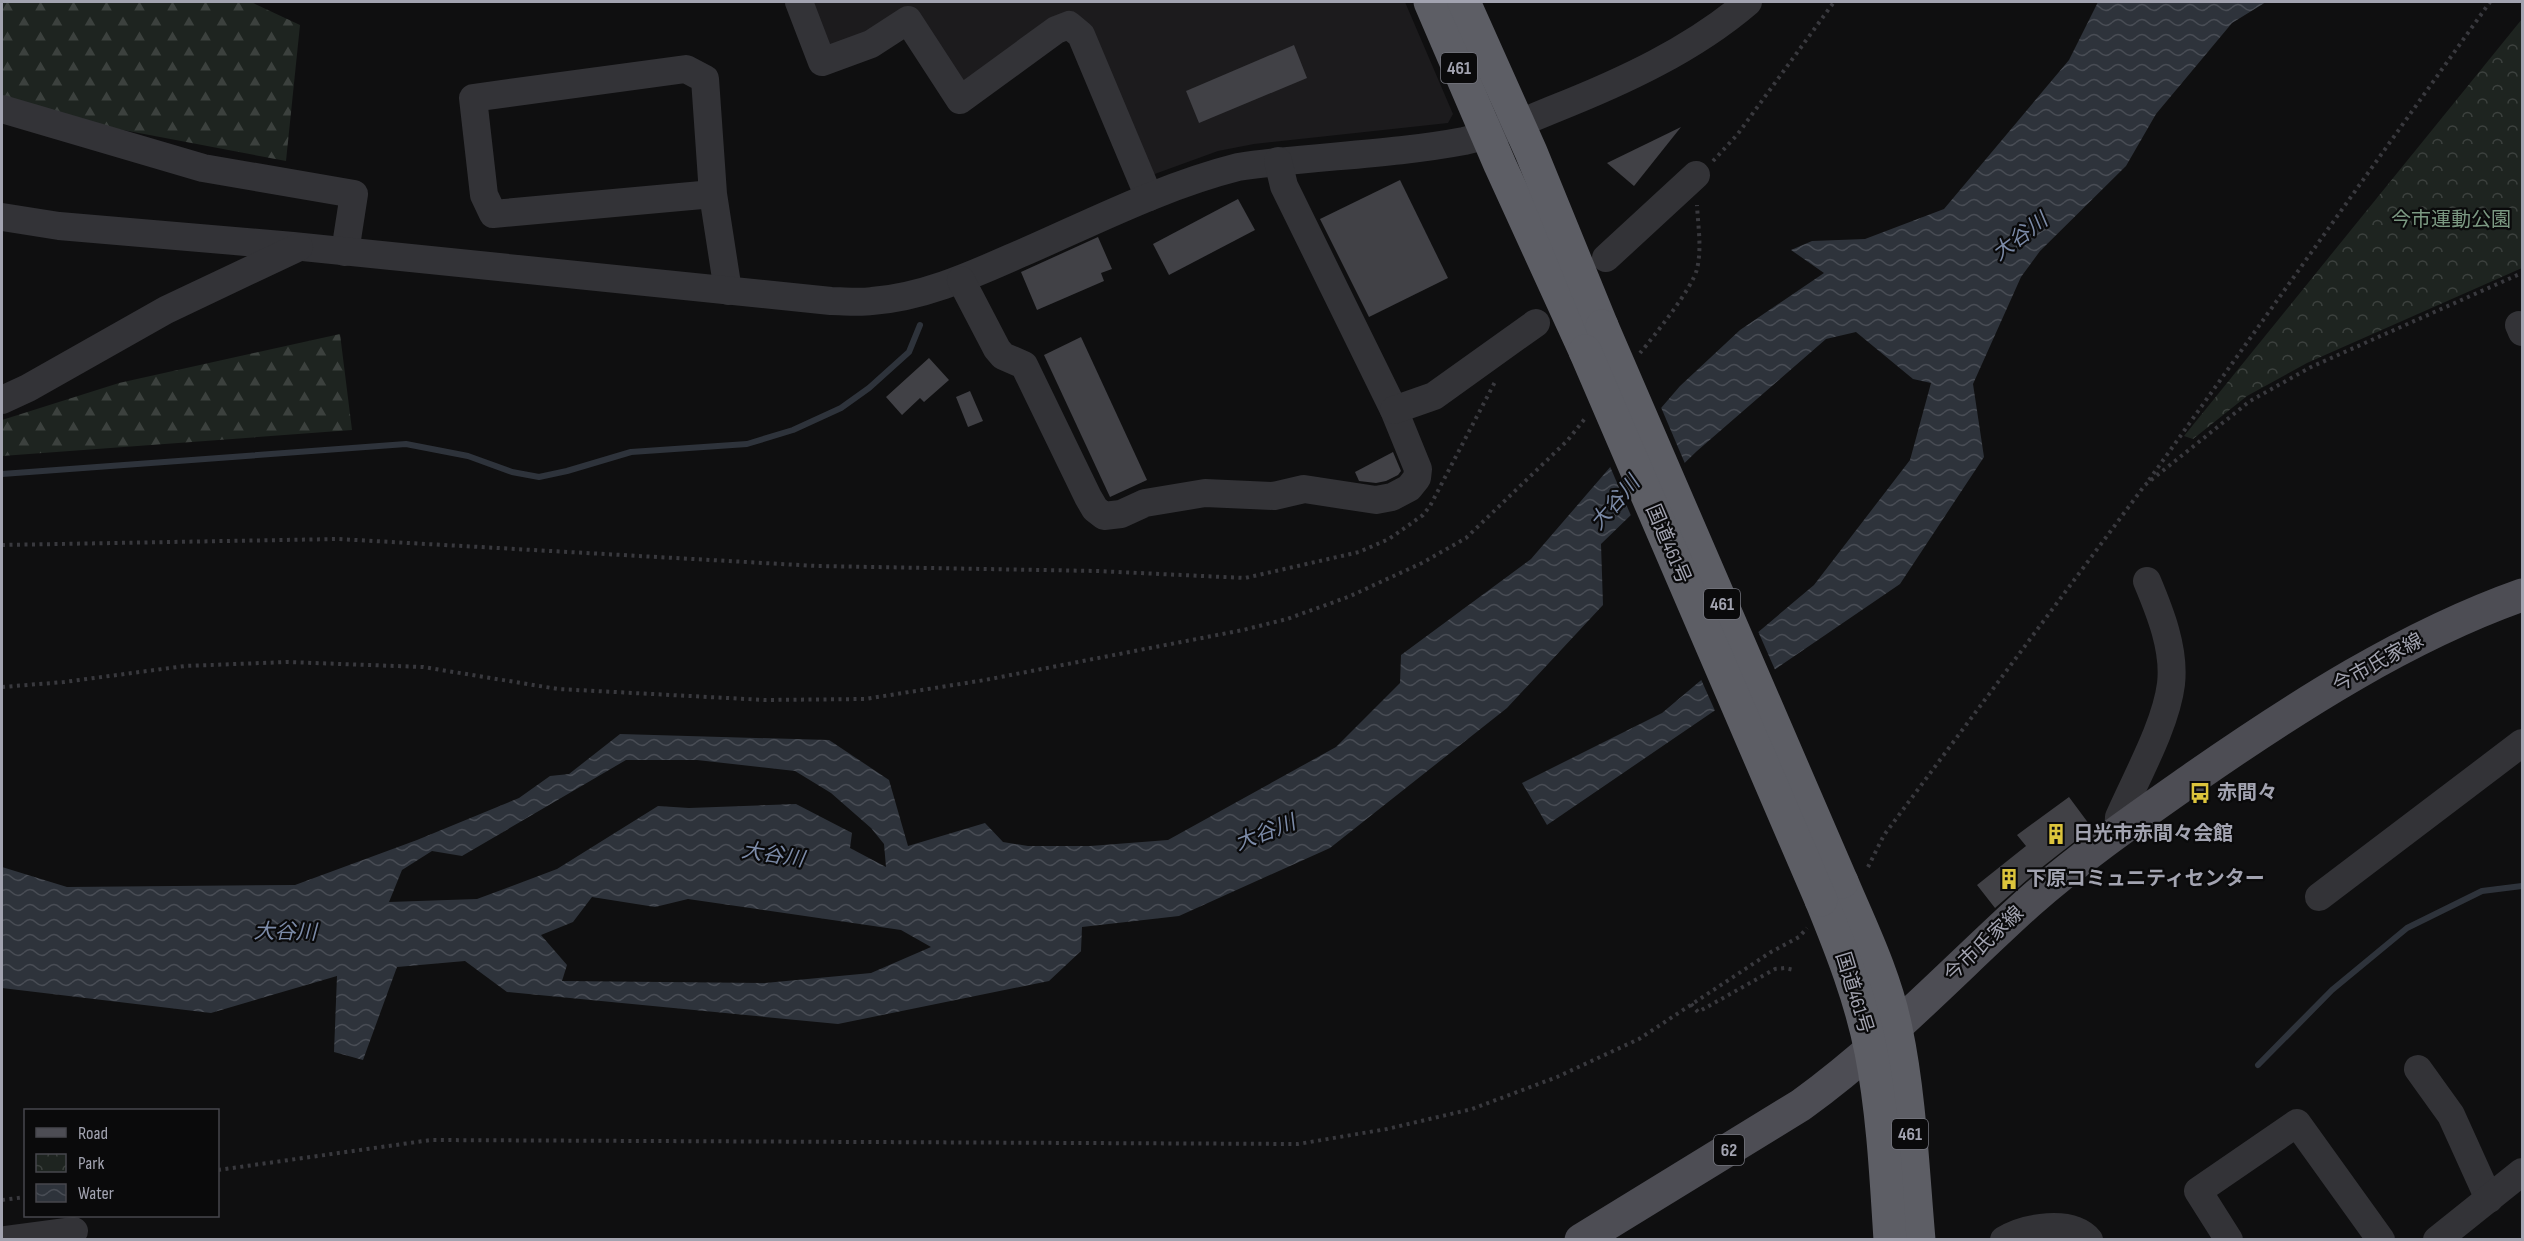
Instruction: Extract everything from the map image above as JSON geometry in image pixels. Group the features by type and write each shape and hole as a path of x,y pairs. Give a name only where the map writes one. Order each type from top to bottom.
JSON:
{"highway":[{"name":"国道461号","path":"1430,2 1487,135 1594,339 1835,894 1878,970 1896,1028 1908,1118 1919,1239"},
{"name":"国道461号","path":"1464,2 1519,124 1594,339"},
{"name":"国道461号","path":"1835,894 1855,990 1871,1050 1883,1123 1890,1239"}],"main road":[{"name":"今市氏家線","path":"1581,1239 1801,1105 1896,1028 2030,902 2118,833 2284,716 2452,622 2523,595"}],"street":[{"path":"799,2 822,62 871,44 908,20 960,100 1056,30 1069,25 1075,28 1081,35 1092,59 1149,197"},
{"path":"2,217 58,226 299,247 831,301 871,302 916,294 961,280 1149,197 1205,175 1278,161 1445,144 1487,135 1596,93 1637,73 1721,23 1748,2"},
{"path":"713,194 494,214 484,195 473,98 686,69 705,79 713,194 728,291"},
{"path":"2,109 203,168 354,194 345,252"},
{"path":"961,280 996,349 1003,356 1024,364 1088,497 1095,509 1104,516 1111,517 1145,502 1205,493 1274,496 1305,489 1361,500 1392,497 1409,488 1416,478 1418,469 1394,410 1284,186 1278,161"},
{"path":"1606,258 1696,175"},
{"path":"2,400 28,388 166,310 299,247"},
{"path":"1394,410 1434,396 1536,323"},
{"path":"2118,833 2119,817 2159,725 2171,683 2168,641 2147,581"},
{"path":"2319,897 2523,743"},
{"path":"2418,1069 2451,1115 2489,1199"},
{"path":"2229,1239 2198,1191 2298,1123 2381,1239"},
{"path":"2437,1239 2523,1172"},
{"path":"2004,1239 2017,1232 2042,1228 2075,1229 2089,1239"},
{"path":"6,1239 74,1231"}],"path":[{"path":"1636,358 1697,271 1700,249 1696,175 1711,163 1737,135 1834,2"},
{"path":"219,1170 431,1140 1298,1144 1388,1129 1472,1109 1557,1077 1639,1039 1771,952 1799,937 1884,835 2145,485 2490,2"},
{"path":"2145,485 2250,401 2290,378 2523,273"},
{"path":"2,544 338,539 817,566 1097,571 1245,578 1359,552 1389,539 1423,514 1430,506 1459,454 1506,362 1513,339"},
{"path":"2,687 64,682 185,666 287,662 423,668 558,689 765,700 865,699 985,680 1244,630 1287,619 1347,597 1422,563 1466,538 1567,441 1590,413"},
{"path":"1691,1004 1698,1012 1775,969 1794,970"},
{"path":"2,1200 24,1197"}],"shaded area":[{"path":"808,2 1405,2 1453,114 1448,123 1254,144 1218,151 1152,175 1087,24 960,83 912,10 827,49"}],"green space":[{"path":"2,2 251,2 300,25 286,161 2,107"},
{"name":"今市運動公園","path":"2522,19 2522,268 2307,363 2247,396 2193,439 2184,436"},
{"path":"340,334 352,430 2,456 2,420 119,383"}],"water":[{"name":"大谷川","path":"2098,2 2266,2 2232,23 2156,114 2126,166 2040,251 2021,277 1973,384 1984,457 1900,584 1547,825 1522,783 1662,713 1814,585 1910,460 1931,383 1913,379 1856,332 1826,339 1697,451 1601,544 1603,605 1507,708 1330,848 1179,916 1082,927 1081,951 1049,981 838,1024 507,992 465,961 397,967 363,1060 334,1052 337,976 211,1013 2,988 2,867 67,887 295,885 417,840 519,798 550,776 569,774 620,734 829,740 889,780 908,846 985,823 1003,842 1028,846 1090,846 1168,840 1336,747 1400,683 1401,655 1531,559 1680,386 1740,330 1824,273 1791,250 1812,241 1865,239 1944,209 2069,60","holes":["626,760 697,760 795,771 831,793 871,828 884,844 886,867 850,848 852,833 796,804 689,808 658,806 557,869 477,899 389,902 402,870 432,851 462,856","592,897 655,907 688,899 901,930 931,947 871,973 765,983 562,981 567,965 541,935 573,922"]}],"pier":[{"path":"1660,405 1686,466 1632,518 1609,464"},
{"path":"1757,629 1776,672 1716,713 1700,677"}],"building":[{"path":"1294,45 1307,78 1199,123 1186,91"},
{"path":"1681,127 1634,186 1607,163"},
{"path":"1400,180 1448,278 1369,317 1320,219"},
{"path":"1238,199 1255,230 1169,275 1153,244"},
{"path":"1098,237 1112,269 1101,273 1104,281 1037,310 1021,272"},
{"path":"1081,337 1147,480 1110,497 1044,355"},
{"path":"929,358 949,380 924,402 920,398 902,415 886,397"},
{"path":"970,391 983,421 968,427 956,397"},
{"path":"1393,452 1401,471 1398,475 1376,483 1359,481 1355,472"},
{"path":"2069,797 2092,828 1995,908 1977,885 2026,846 2017,835"}],"waterway":[{"path":"2,474 406,444 468,456 512,472 539,477 631,452 747,444 793,430 841,408 869,388 909,352 920,325"},
{"path":"2258,1065 2332,990 2407,928 2482,891 2522,886"}],"place":[{"name":"赤間々","path":"2200,793"},
{"name":"日光市赤間々会館","path":"2056,834"},
{"name":"下原コミュニティセンター","path":"2009,879"}]}
